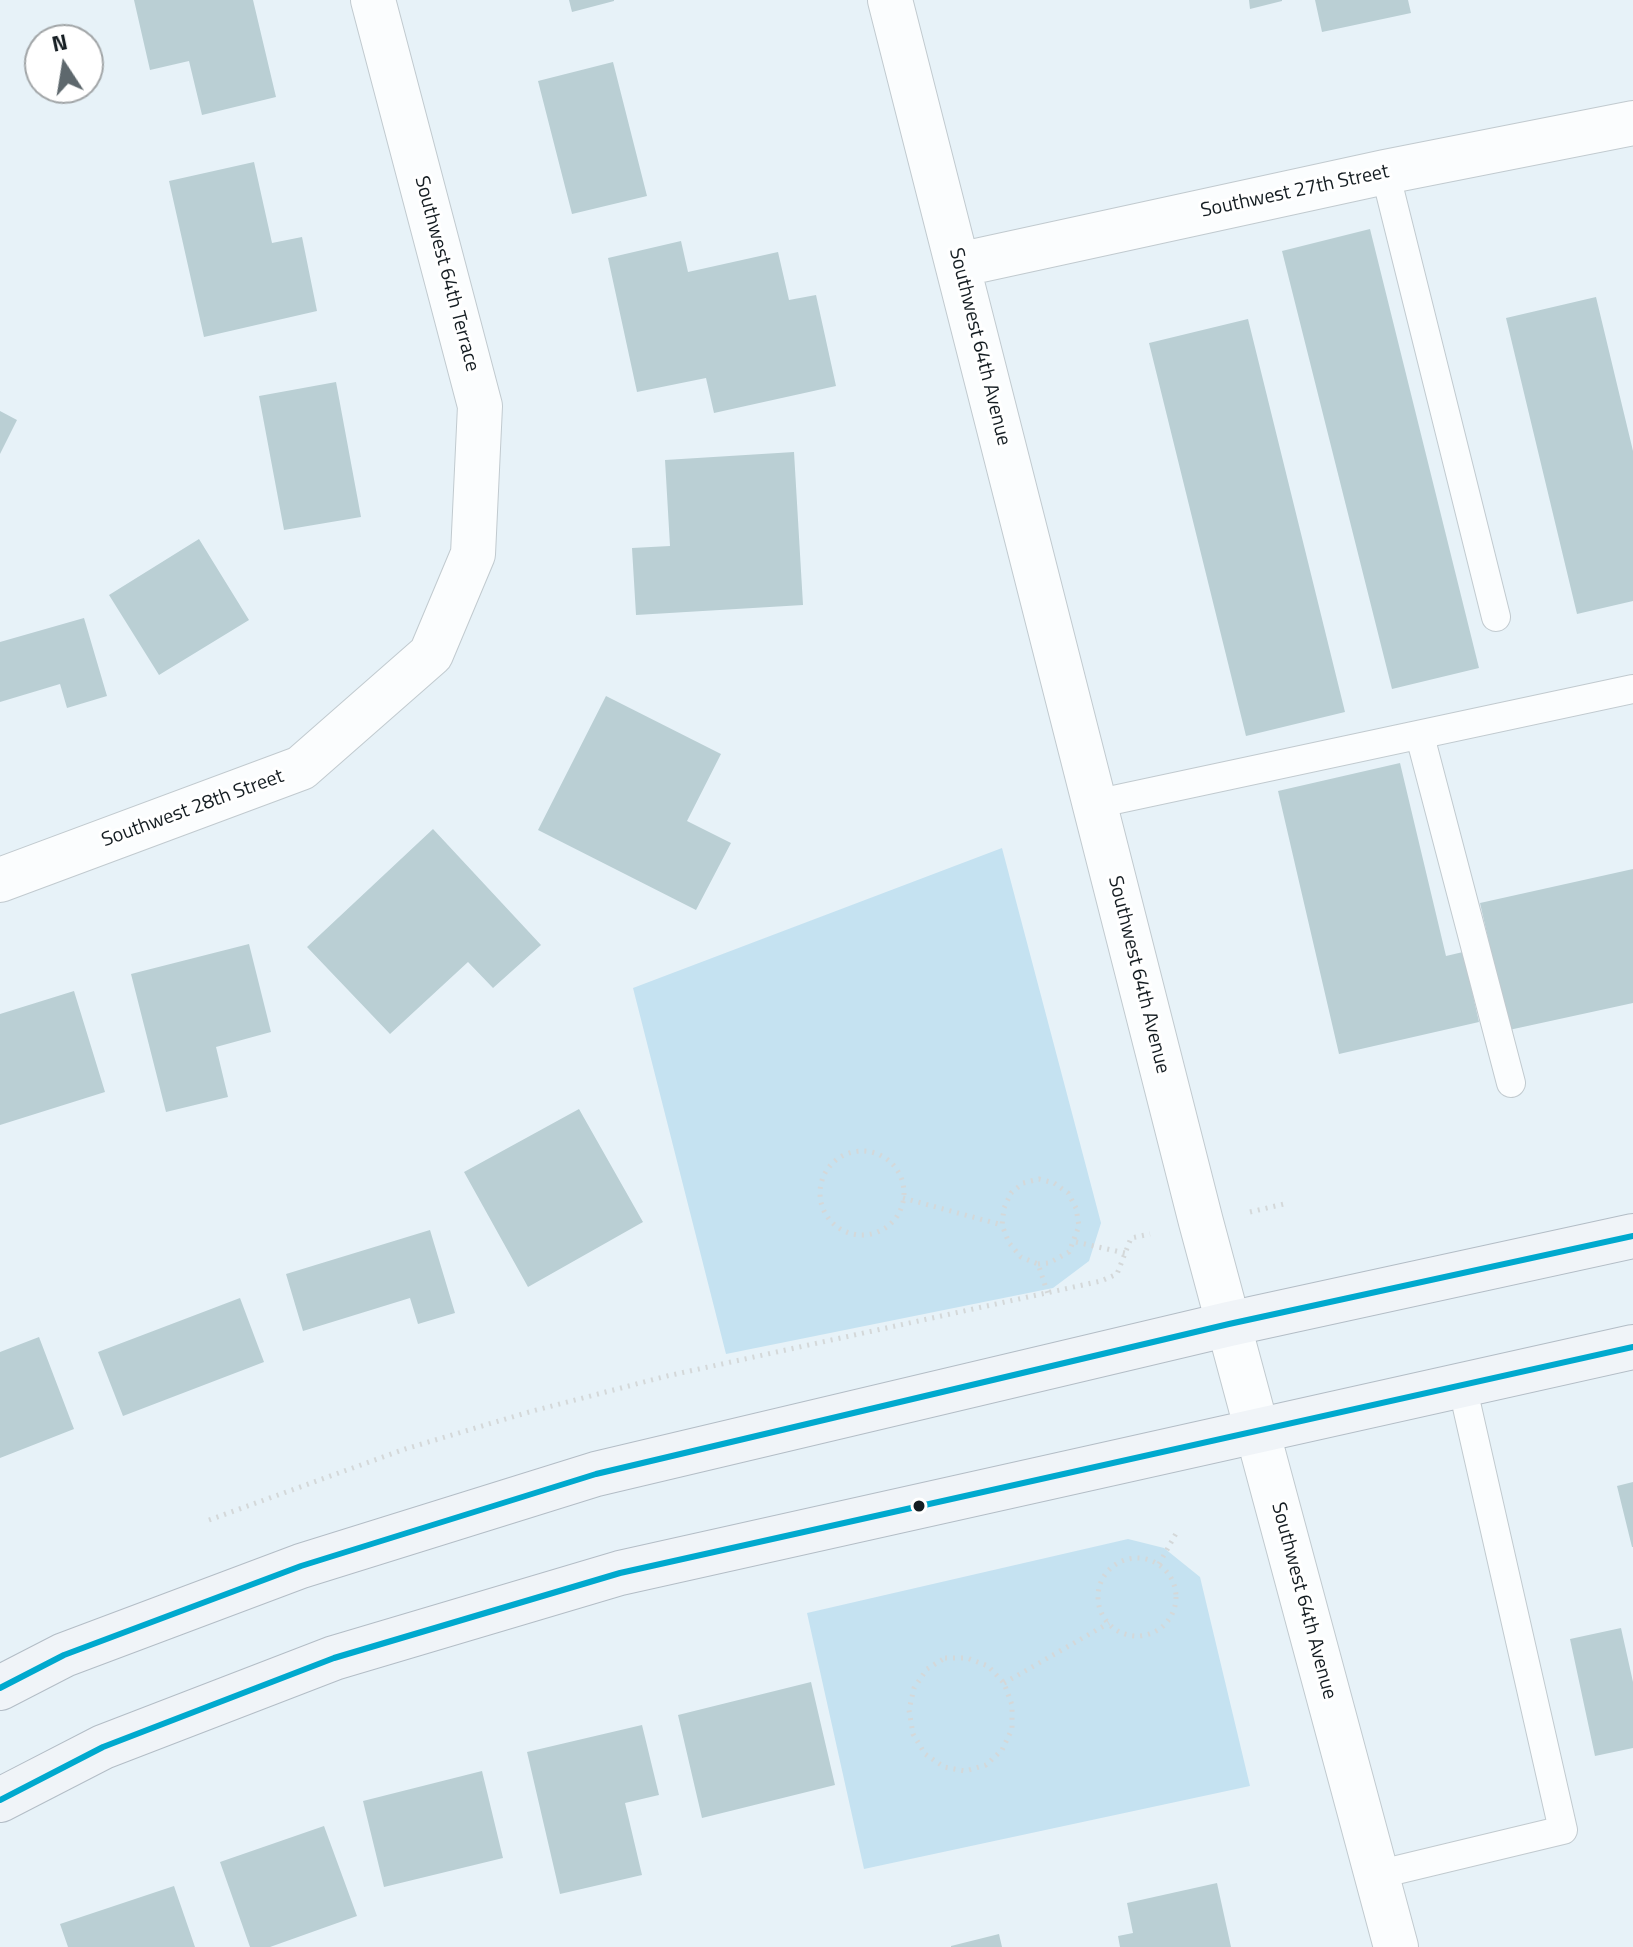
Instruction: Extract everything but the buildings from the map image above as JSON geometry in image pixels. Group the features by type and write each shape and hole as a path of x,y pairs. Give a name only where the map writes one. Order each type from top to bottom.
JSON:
{"main road":[{"path":"0,1688 64,1655 301,1566 596,1474 1229,1324 1633,1236"},
{"path":"0,1800 103,1747 334,1658 605,1577 1633,1347"}],"street":[{"name":"Southwest 64th Terrace","path":"373,0 480,406 473,554"},
{"name":"Southwest 64th Avenue","path":"890,0 1201,1222 1396,1947"},
{"name":"Southwest 27th Street","path":"958,265 1385,172 1633,123"},
{"name":"Southwest 28th Street","path":"0,880 301,768 431,654 473,554"}],"lane":[{"path":"1385,172 1496,617"},
{"path":"1095,804 1633,689"},
{"path":"1420,736 1511,1083"},
{"path":"1376,1875 1563,1830 1462,1385"}],"path":[{"path":"854,1149 869,1149 894,1167 902,1181 903,1198 900,1214 891,1226 878,1235 863,1238 848,1234 827,1213 822,1196 823,1180 829,1165 840,1155 854,1149"},
{"path":"1039,1179 1054,1183 1072,1200 1079,1226 1076,1242 1060,1259 1038,1264 1021,1257 1009,1243 1002,1225 1004,1208 1011,1193 1023,1183 1039,1179"},
{"path":"903,1198 1002,1225"},
{"path":"209,1520 405,1449 529,1412 667,1376 1048,1294 1117,1274 1131,1238 1284,1204"},
{"path":"1076,1242 1125,1253"},
{"path":"1038,1264 1048,1294"},
{"path":"1159,1564 1178,1530"},
{"path":"1136,1556 1159,1564 1169,1577 1174,1593 1173,1611 1165,1625 1152,1635 1137,1638 1121,1634 1109,1623 1100,1608 1099,1590 1104,1575 1114,1562 1136,1556"},
{"path":"1004,1683 1109,1623"},
{"path":"945,1658 967,1658 988,1666 1004,1683 1012,1705 1012,1729 1002,1750 986,1765 965,1771 944,1767 925,1754 913,1734 909,1710 914,1688 927,1669 945,1658"}],"shaded area":[{"path":"1002,848 1101,1223 1089,1261 1053,1288 726,1354 633,988"},
{"path":"1128,1539 1164,1548 1200,1577 1250,1786 864,1869 807,1613"}],"transit line":[{"path":"0,1688 64,1655 301,1566 596,1474 1229,1324 1633,1236"},
{"path":"0,1800 103,1747 334,1658 620,1573 1633,1347"}]}
